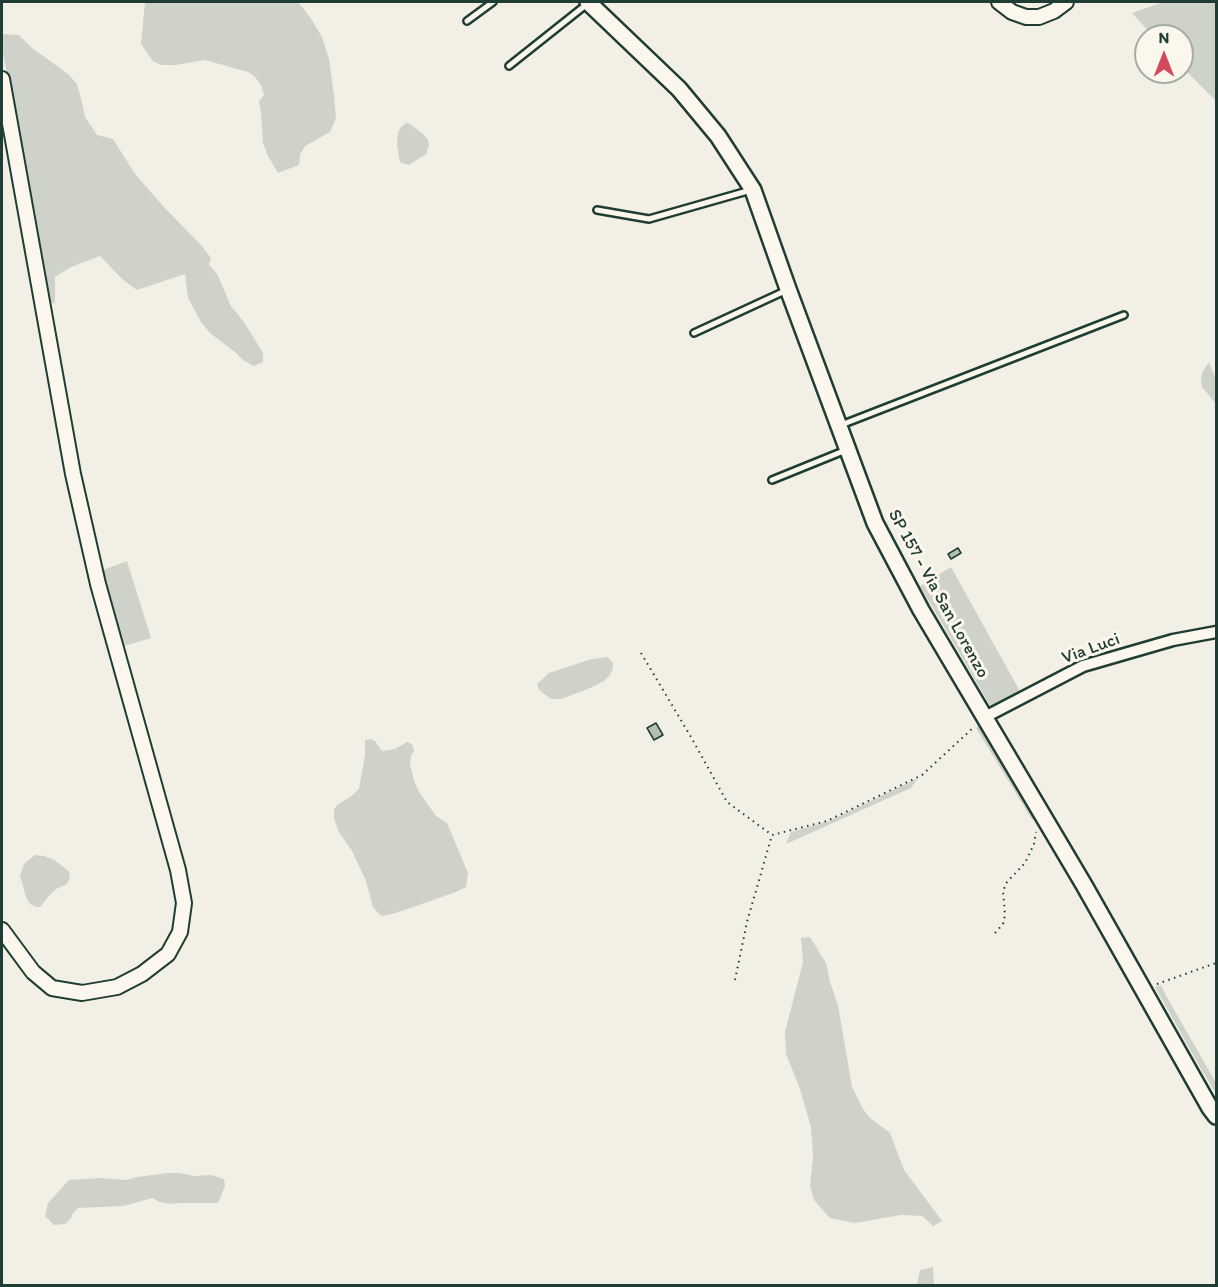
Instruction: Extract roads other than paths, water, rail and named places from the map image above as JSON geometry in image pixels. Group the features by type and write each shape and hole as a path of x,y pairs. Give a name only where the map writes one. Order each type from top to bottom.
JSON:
{"main road":[{"name":"SP 157 - Via San Lorenzo","path":"588,2 679,89 718,136 753,190 875,522 921,610 1078,875 1216,1116"}],"street":[{"path":"999,2 1012,12 1039,17 1054,11 1066,2"},
{"path":"2,79 75,485 98,584 178,870 184,903 180,932 168,954 142,974 117,987 82,993 52,988 33,972 2,930"},
{"name":"Via Luci","path":"985,717 1083,666 1173,640 1216,632"}],"lane":[{"path":"467,21 493,2"},
{"path":"509,66 588,2"},
{"path":"597,210 649,219 753,190"},
{"path":"694,333 788,289"},
{"path":"839,425 1124,315"},
{"path":"772,480 848,449"}]}
